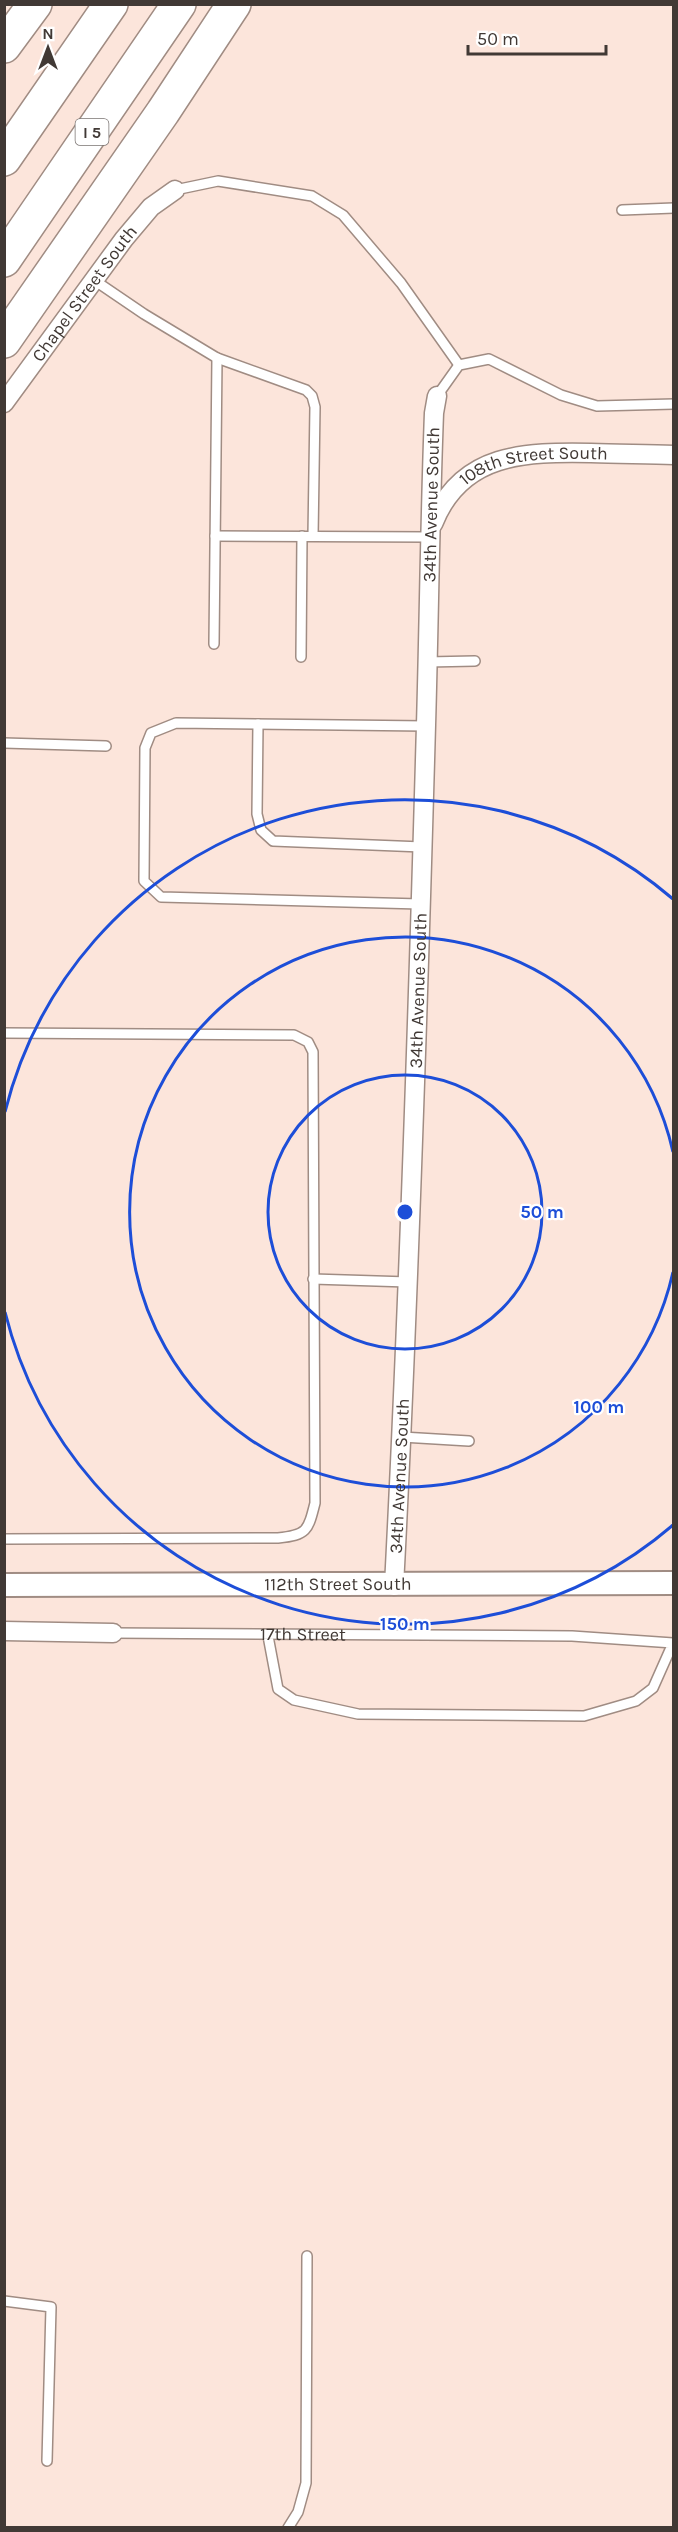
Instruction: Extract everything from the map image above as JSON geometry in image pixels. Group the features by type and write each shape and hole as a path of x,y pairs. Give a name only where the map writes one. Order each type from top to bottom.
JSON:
{"highway":[{"path":"4,34 24,4"},
{"path":"4,46 35,4"},
{"path":"4,159 111,4"},
{"name":"I 5","path":"4,260 179,4"},
{"path":"4,341 163,112 234,4"},
{"path":"163,112 257,4"}],"street":[{"name":"Chapel Street South","path":"4,403 124,239 151,207 175,190"},
{"name":"34th Avenue South","path":"394,1586 408,1282 434,413 437,396"},
{"name":"108th Street South","path":"430,537 436,516 450,494 472,473 497,460 551,452 674,455"},
{"name":"112th Street South","path":"4,1585 674,1584"},
{"name":"17th Street","path":"4,1631 113,1633"}],"lane":[{"path":"175,190 218,181 312,196 343,215 401,283 459,365"},
{"path":"622,210 674,208"},
{"path":"94,280 144,314 217,358 306,390 312,396 315,406 313,536"},
{"path":"214,644 217,358"},
{"path":"437,396 459,365 489,359 561,395 597,406 674,404"},
{"path":"215,536 430,537"},
{"path":"302,536 302,657"},
{"path":"428,662 475,662"},
{"path":"420,904 161,897 144,881 145,748 151,733 176,723 426,726"},
{"path":"258,724 257,814 261,830 273,841 422,847"},
{"path":"4,743 106,746"},
{"path":"4,1032 294,1035 308,1042 313,1052 315,1503 309,1525 298,1536 4,1539"},
{"path":"313,1279 408,1282"},
{"path":"402,1437 469,1441"},
{"name":"17th Street","path":"113,1633 268,1636 572,1636 674,1643"},
{"path":"268,1636 278,1689 294,1700 357,1714 584,1716 636,1701 653,1688 674,1643"},
{"path":"288,2528 298,2512 306,2483 307,2256"},
{"path":"4,2301 51,2307 47,2461"}]}
